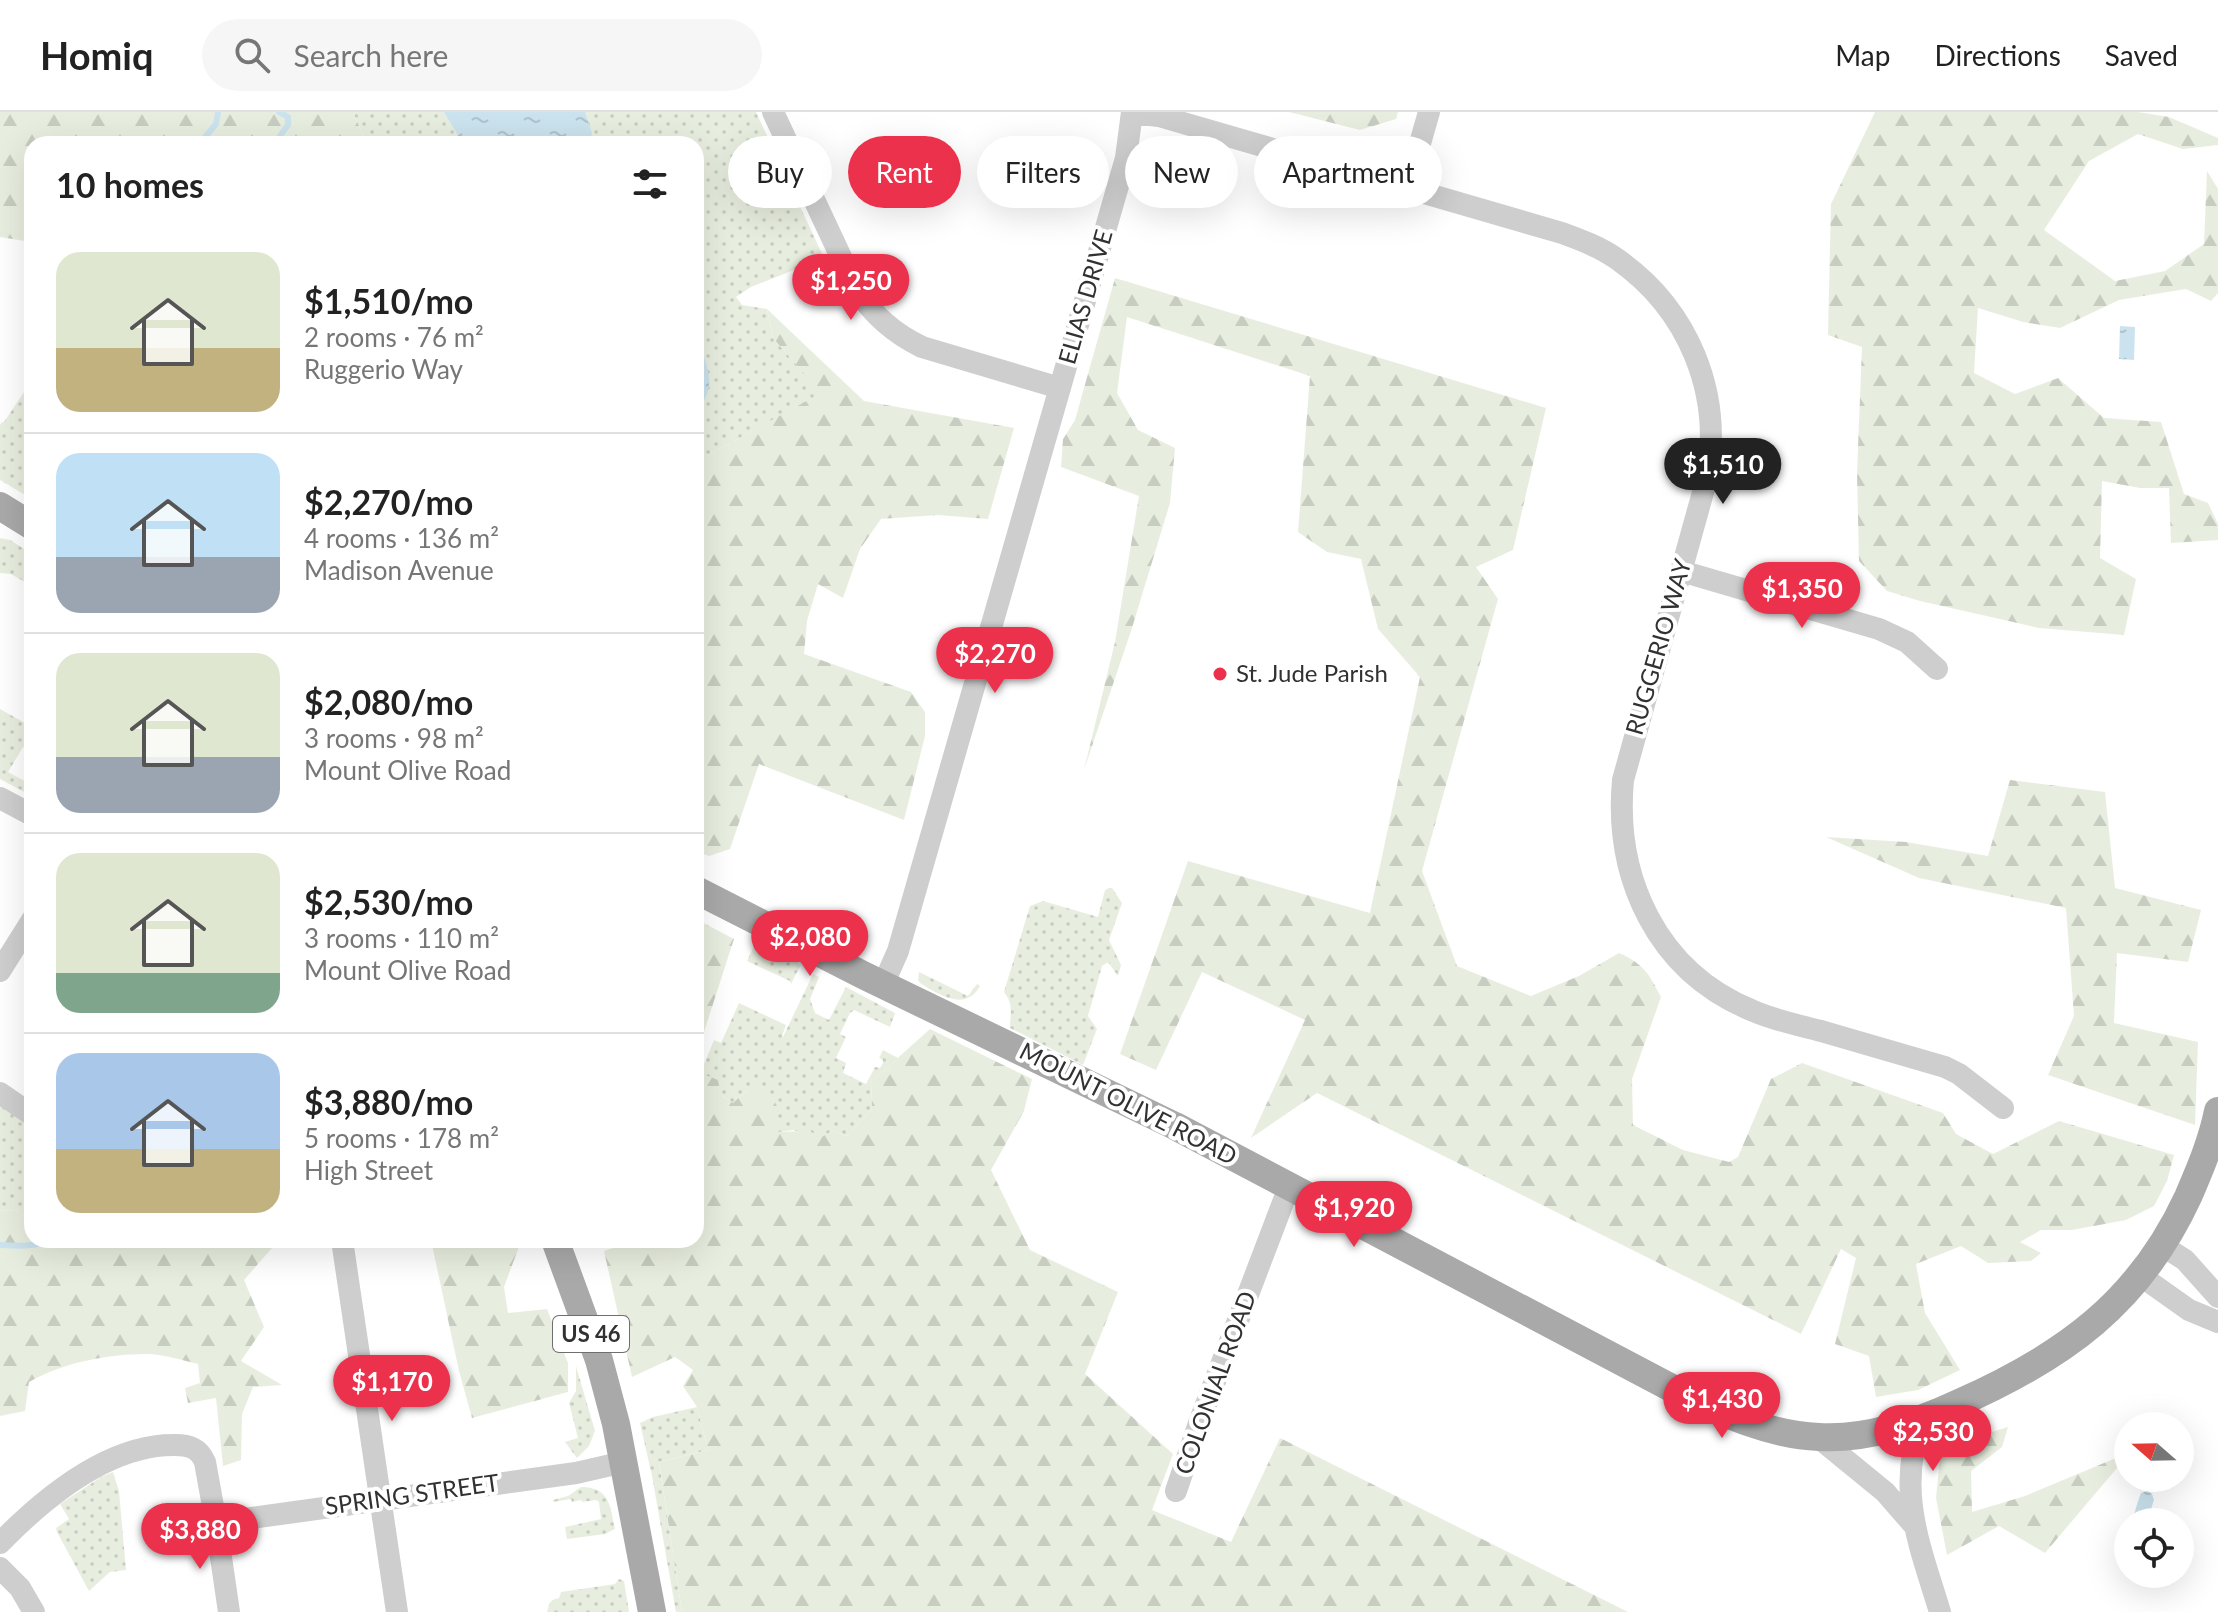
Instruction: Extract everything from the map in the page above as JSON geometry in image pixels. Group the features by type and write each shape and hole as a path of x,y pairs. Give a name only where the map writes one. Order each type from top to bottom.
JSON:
{"main road":[{"path":"0,506 24,521"},
{"name":"MOUNT OLIVE ROAD","path":"704,894 883,985 1084,1080 1699,1402 1762,1427 1819,1438 1879,1431 1922,1418 1996,1386 2049,1357 2103,1315 2141,1276 2163,1246 2203,1162 2218,1111"},
{"name":"US 46","path":"558,1248 599,1360 624,1462 652,1612"}],"street":[{"path":"773,112 856,289 883,322 922,347 1060,388"},
{"path":"1422,136 1429,112"},
{"name":"ELIAS DRIVE","path":"883,985 898,951 1126,158 1132,113"},
{"name":"RUGGERIO WAY","path":"1132,113 1159,116 1254,144"},
{"name":"RUGGERIO WAY","path":"1442,199 1562,233 1615,257 1640,277 1680,324 1694,349 1703,377 1711,422 1707,478 1623,780 1621,818 1624,849 1631,879 1649,920 1682,963 1711,988 1735,1003 1765,1015 1945,1067 1967,1079 2003,1108"},
{"path":"1681,571 1879,629 1907,642 1937,669"},
{"path":"0,798 24,811"},
{"path":"0,971 24,933"},
{"path":"0,1093 24,1110"},
{"name":"COLONIAL ROAD","path":"1176,1491 1199,1423 1291,1187"},
{"path":"2163,1246 2185,1260 2218,1297"},
{"path":"343,1248 397,1612"},
{"path":"2141,1276 2189,1310 2218,1322"},
{"name":"MOUNT OLIVE ROAD","path":"1922,1418 1910,1470 1911,1506 1940,1612"},
{"name":"MOUNT OLIVE ROAD","path":"1819,1438 1885,1492 1914,1525"},
{"path":"0,1543 80,1476 120,1456 154,1446 187,1445 202,1455 205,1462 229,1612"},
{"name":"SPRING STREET","path":"216,1523 576,1473 624,1462"},
{"path":"0,1568 20,1588 34,1612"}],"green space":[{"path":"0,112 353,112 364,136 24,136 24,241 0,237"},
{"path":"353,112 756,112 767,136 728,136 728,208 801,208 824,258 751,287 736,297 742,305 767,309 773,338 822,393 704,458 704,136 364,136"},
{"path":"1289,112 1398,112 1396,119 1360,130"},
{"path":"1875,112 2138,112 2169,117 2218,138 2218,145 2183,149 2138,134 2089,161 2044,230 2115,281 2165,271 2204,244 2207,171 2218,189 2218,293 2211,301 2186,289 2119,300 2060,328 2023,322 1978,308 1974,373 2015,394 2058,378 2104,418 2161,422 2184,494 2208,503 2218,524 2218,540 2171,543 2169,488 2140,488 2102,481 2100,558 2136,579 2124,635 2039,628 1920,601 1887,591 1859,561 1857,473 1862,347 1828,335 1831,204"},
{"path":"1115,278 1546,408 1513,550 1476,567 1498,599 1422,871 1457,966 1531,996 1579,976 1619,953 1645,970 1661,997 1632,1079 1633,1125 1683,1150 1729,1162 1738,1157 1771,1079 1802,1063 1943,1113 1956,1134 1993,1154 2059,1121 2174,1155 2167,1181 2154,1206 2126,1220 2072,1230 2041,1230 2020,1242 2041,1253 2031,1261 1988,1263 1961,1246 1916,1264 1925,1313 1960,1370 1918,1390 1876,1397 1869,1356 1835,1344 1856,1258 1841,1249 1801,1334 1317,1093 1251,1138 1305,1020 1202,972 1156,1070 1120,1054 1188,861 1370,913 1420,677 1378,629 1361,559 1327,552 1298,532 1310,376 1127,317 1117,393 1138,430 1175,448 1170,503 1084,770 1115,642 1139,496 1061,467 1063,439 1075,420"},
{"path":"767,309 864,401 1014,428 988,519 938,515 881,519 860,549 843,598 818,584 807,621 804,654 911,692 925,712 925,736 904,820 759,764 730,849 709,856 704,854 704,458 821,393 773,338"},
{"path":"24,392 24,494 0,480 0,425"},
{"path":"0,538 24,549 24,581 11,574 0,573"},
{"path":"0,709 24,722 24,748 8,772 24,781 24,792 0,779"},
{"path":"2010,780 2105,792 2115,888 2201,910 2188,962 2117,953 2114,1023 2198,1042 2195,1125 2048,1075 2074,1016 2066,908 1919,878 1826,837 1906,842 1988,856"},
{"path":"1109,888 1122,903 1109,940 1121,965 1118,976 1108,962 1102,966 1088,1016 1097,1029 1083,1065 1010,1028 1010,1005 1004,992 1030,906 1043,901 1098,917 1105,890"},
{"path":"704,923 734,939 704,1032"},
{"path":"755,944 797,962 800,966 791,984 747,961"},
{"path":"919,972 968,996 977,984 980,986 967,998 952,999 920,983"},
{"path":"813,974 819,977 810,999 815,1013 829,1020 846,987 895,1013 890,1027 854,1010 840,1034 846,1037 836,1058 846,1063 843,1073 866,1084 875,1067 880,1068 883,1063 879,1058 883,1050 898,1058 871,1082 872,1109 847,1136 832,1131 820,1139 793,1130 772,1133 747,1090 733,1103 704,1078 704,1064 714,1040 721,1043 739,1003 786,1025 783,1037"},
{"path":"930,1029 1032,1079 1024,1111 991,1170 1030,1250 1118,1292 1085,1374 1173,1454 1152,1510 1231,1542 1280,1438 1628,1612 682,1612 659,1462 708,1450 697,1407 683,1386 693,1370 675,1357 632,1377 604,1251 613,1248 704,1248 704,1075 718,1080 721,1095 733,1103 747,1090 767,1087 778,1108 772,1132 810,1131 820,1138 832,1131 847,1136 872,1109 871,1082"},
{"path":"0,1101 24,1116 24,1215 15,1210 0,1211"},
{"path":"15,1210 24,1215 24,1248 272,1248 244,1280 264,1327 241,1361 282,1385 253,1387 242,1414 241,1460 223,1466 216,1398 188,1403 185,1388 200,1383 198,1364 161,1355 103,1358 57,1369 29,1382 25,1411 0,1416 0,1211"},
{"path":"433,1248 519,1248 504,1287 508,1313 547,1309 568,1363 568,1392 472,1418"},
{"path":"576,1366 595,1431 589,1446 577,1458 565,1442 578,1438 569,1403 576,1391"},
{"path":"697,1407 708,1450 659,1462 682,1612 676,1612 640,1423"},
{"path":"2008,1427 2002,1447 1971,1471 1972,1512 2025,1496 2114,1459 2114,1472 2045,1553 1999,1526 1947,1555 1936,1498 1940,1457 1976,1437"},
{"path":"113,1472 119,1491 126,1570 110,1572 89,1591 57,1532 56,1528 69,1519 60,1504"},
{"path":"581,1487 603,1494 610,1506 615,1529 605,1534 567,1539 565,1527 601,1519 596,1500 553,1502"},
{"path":"619,1579 624,1581 629,1612 547,1612 550,1602 559,1598 561,1592 615,1584"}],"water":[{"path":"444,112 585,112 592,133 591,136 458,136"},
{"path":"2120,326 2135,327 2134,360 2119,359"},
{"path":"704,357 709,379 704,400"},
{"path":"2141,1493 2152,1494 2151,1508 2136,1508"}],"waterway":[{"path":"206,136 216,124 218,112"},
{"path":"279,112 288,117 288,125 280,136"},
{"path":"0,1245 24,1246"}],"place":[{"name":"St. Jude Parish","path":"1220,674"}]}
